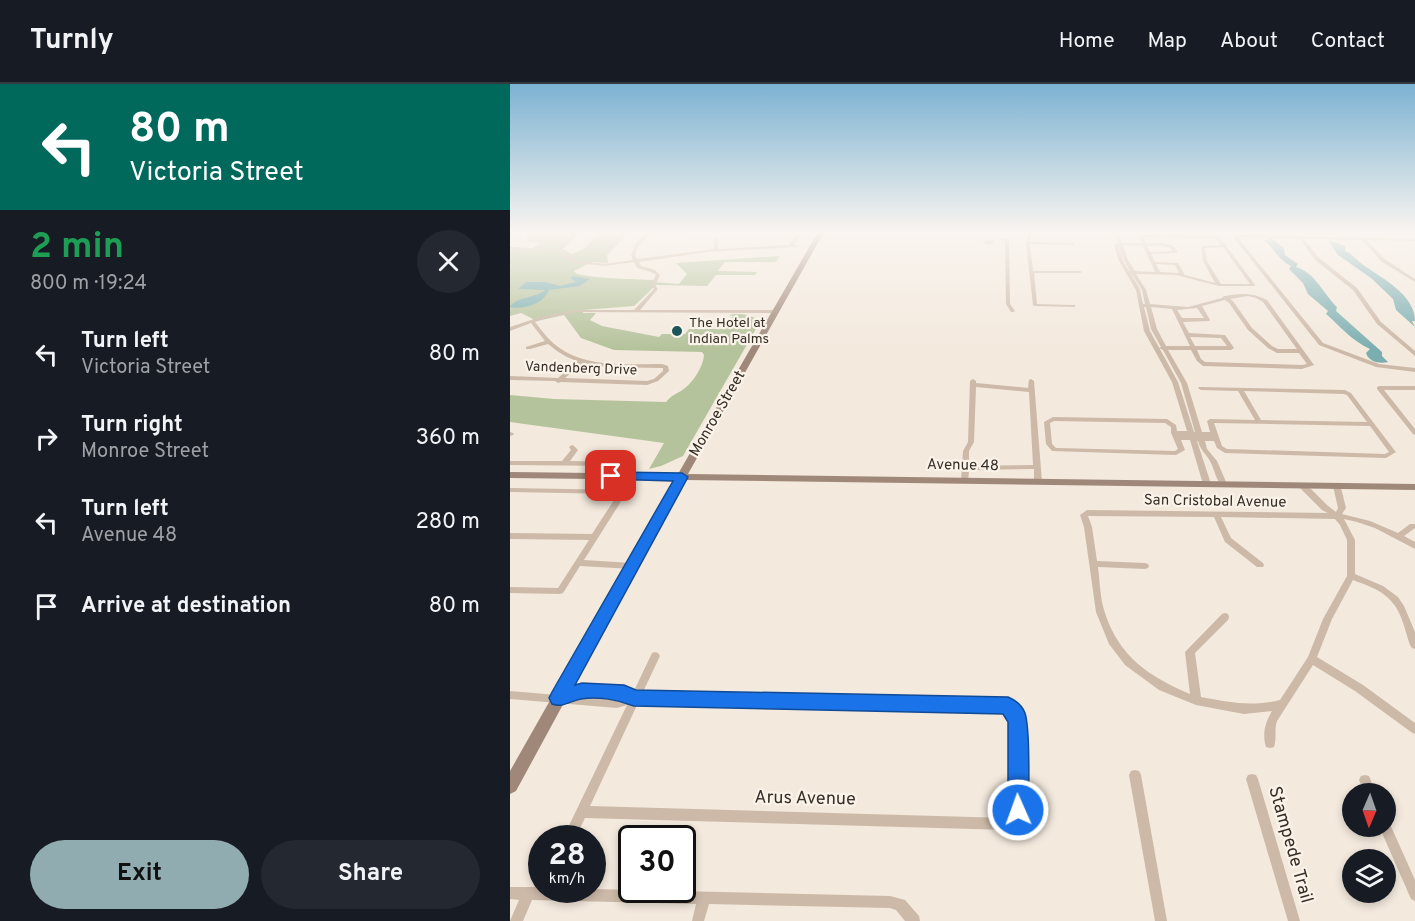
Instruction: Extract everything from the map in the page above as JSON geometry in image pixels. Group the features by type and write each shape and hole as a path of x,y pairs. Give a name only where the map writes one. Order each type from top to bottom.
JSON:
{"main road":[{"name":"Monroe Street","path":"510,786 799,271"},
{"name":"Avenue 48","path":"510,475 1415,487"}],"street":[{"path":"638,309 656,290 653,285 658,277 653,271"},
{"path":"1007,271 1008,304 1013,311"},
{"path":"1180,271 1183,276"},
{"path":"1211,271 1219,285"},
{"path":"1131,273 1183,276 1219,285 1252,285 1242,271"},
{"path":"1263,271 1321,344 1387,368 1415,370"},
{"path":"1333,271 1355,290 1379,323 1415,354"},
{"path":"1400,271 1415,281"},
{"path":"1074,306 1035,305 1032,272 1080,272"},
{"path":"1131,273 1138,290 1147,331 1162,349"},
{"path":"1131,273 1144,290 1154,329 1195,436 1214,461 1224,484"},
{"path":"1141,307 1199,306 1224,297 1260,297 1310,363 1308,367 1207,365 1200,362 1174,308"},
{"path":"1224,297 1233,304 1250,328 1270,347 1277,351 1302,351"},
{"path":"1180,320 1207,320 1199,306"},
{"path":"510,329 563,313 638,309 777,311"},
{"path":"532,321 555,350 581,361 558,381"},
{"path":"1162,349 1231,348 1223,336 1187,335"},
{"path":"528,348 547,342"},
{"name":"Vandenberg Drive","path":"510,378 651,382 666,370 666,367 604,365 581,361"},
{"path":"1031,381 1038,482"},
{"path":"965,481 966,451 971,442 973,383 1032,390"},
{"path":"1415,387 1379,388 1415,433"},
{"path":"1202,388 1345,392 1371,424 1392,451 1391,454 1229,452 1221,449 1210,422 1371,424"},
{"path":"1240,388 1259,422"},
{"path":"1053,419 1167,422 1174,426 1175,436 1182,448 1176,453 1058,450 1050,447 1047,422 1053,419"},
{"path":"1403,419 1415,419"},
{"path":"1175,436 1216,436"},
{"path":"1195,436 1195,449 1207,484"},
{"path":"564,464 575,450 572,447"},
{"path":"1195,449 1204,449"},
{"path":"510,463 614,464 626,461"},
{"path":"965,466 1036,467"},
{"path":"1303,486 1325,508 1337,516 1378,526 1415,546"},
{"path":"1337,516 1342,508 1338,486"},
{"path":"510,490 623,492 560,591 510,590"},
{"name":"San Cristobal Avenue","path":"1093,564 1084,515 1092,513 1337,516"},
{"path":"1217,516 1228,540 1260,565"},
{"path":"1270,743 1268,729 1270,721 1312,659 1328,619 1352,576 1351,540 1337,516"},
{"path":"1399,536 1413,526"},
{"path":"510,536 594,537"},
{"path":"578,563 632,566"},
{"path":"1145,566 1093,564 1100,612 1107,632 1128,662 1149,679 1196,701 1244,709 1283,704"},
{"path":"1352,576 1380,587 1394,596 1402,606 1415,645"},
{"path":"1196,701 1190,652 1225,617"},
{"path":"576,825 655,656"},
{"path":"1312,659 1359,688 1415,729"},
{"path":"510,695 617,704 634,698"},
{"name":"Arus Avenue","path":"582,812 1008,824 1014,821 1018,810 1017,722 1012,708 998,705 634,698"},
{"path":"1135,776 1161,921"},
{"name":"Stampede Trail","path":"1252,779 1294,921"},
{"path":"1390,837 1415,895"},
{"path":"510,893 528,893"},
{"path":"516,921 528,895"},
{"path":"606,895 890,902 900,905 914,921"},
{"path":"698,921 705,897"}],"green space":[{"path":"510,271 574,271 577,274 605,278 654,280 653,282 679,284 687,274 684,271 720,271 757,272 755,275 716,275 707,286 656,285 634,306 583,310 583,313 596,313 590,320 602,326 659,337 662,334 685,334 689,329 722,329 733,316 729,315 734,314 761,320 683,456 649,469 664,443 510,422 510,395 554,399 666,402 693,380 702,365 704,355 702,352 614,350 581,338 564,315 537,321 521,313 510,316"}],"water":[{"path":"1291,271 1305,271 1309,274 1337,307 1336,311 1382,352 1382,356 1388,362 1378,362 1369,358 1366,353 1370,349 1352,337 1326,314 1328,311 1308,294 1303,283"},
{"path":"1361,271 1372,271 1403,295 1414,311 1415,321 1412,321 1415,327 1396,310 1393,299"},
{"path":"573,276 590,279 580,286 549,290 543,299 533,305 510,307 516,301 545,290 518,289 526,282 545,282 560,286 576,282 570,278"}],"place":[{"name":"The Hotel at Indian Palms","path":"677,331"}],"route":[{"path":"611,476 682,477 559,698 582,691 624,693 634,698 1008,705 1016,714 1017,722 1018,810"}]}
